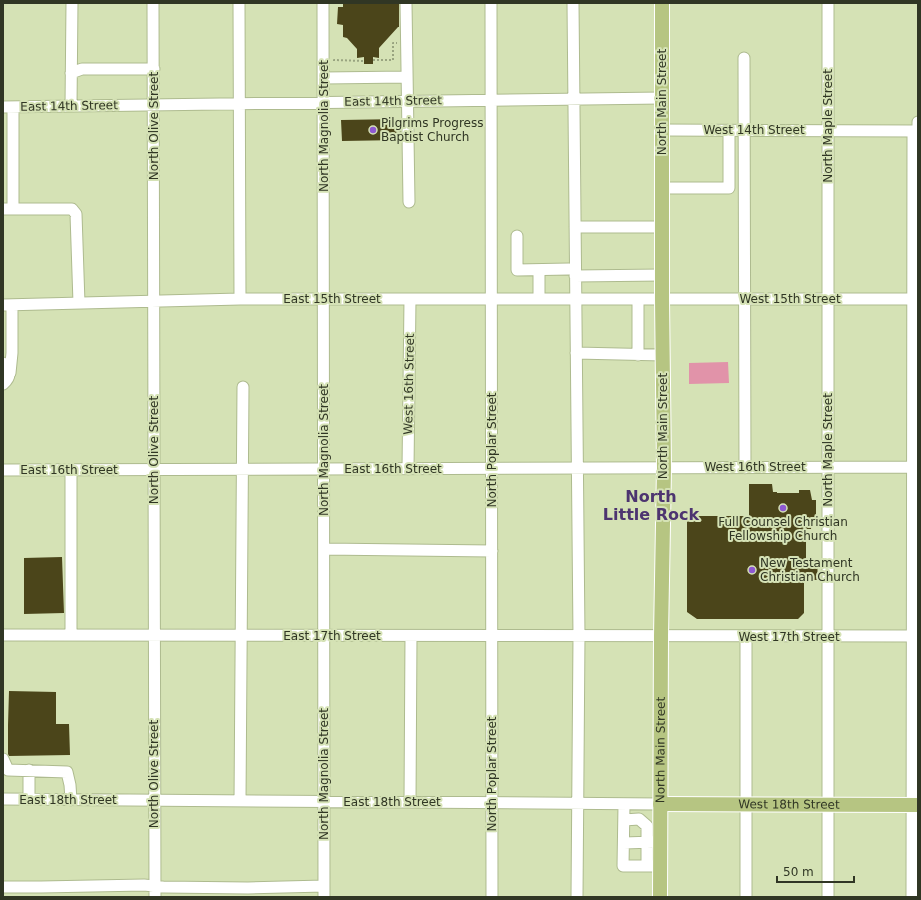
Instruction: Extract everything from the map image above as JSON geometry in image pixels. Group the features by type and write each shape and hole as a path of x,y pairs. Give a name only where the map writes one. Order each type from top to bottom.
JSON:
{"main road":[{"name":"North Main Street","path":"660,897 654,866 654,842 660,804 664,468 662,299 662,3"},
{"name":"West 18th Street","path":"660,804 915,805"}],"street":[{"path":"71,106 72,3"},
{"name":"North Olive Street","path":"153,3 154,892"},
{"path":"239,3 240,299"},
{"name":"North Magnolia Street","path":"323,3 324,892"},
{"path":"406,3 409,202"},
{"name":"North Poplar Street","path":"491,3 492,897"},
{"path":"573,3 575,227 572,273 576,299 579,636 577,897"},
{"name":"North Maple Street","path":"828,3 828,897"},
{"path":"744,58 745,468"},
{"path":"71,73 82,69 154,70"},
{"path":"324,78 407,77"},
{"name":"East 14th Street","path":"8,107 574,98 662,98"},
{"path":"8,107 8,209 72,209 76,214 79,303"},
{"path":"912,897 915,805 916,147 913,136 917,128"},
{"name":"West 14th Street","path":"663,130 828,130 917,128"},
{"path":"662,188 729,188 729,130"},
{"path":"575,227 662,227"},
{"path":"517,236 518,270 662,275"},
{"path":"539,270 539,299"},
{"name":"East 15th Street","path":"8,305 240,299 662,299"},
{"name":"West 16th Street","path":"408,469 410,299"},
{"path":"638,299 638,355"},
{"name":"West 15th Street","path":"662,299 915,299"},
{"path":"3,384 9,378 12,353 8,305"},
{"path":"576,353 663,355"},
{"path":"3,363 10,373"},
{"path":"240,801 243,387"},
{"name":"West 16th Street","path":"664,468 915,467"},
{"name":"East 16th Street","path":"3,470 664,468"},
{"path":"71,470 71,635"},
{"path":"324,549 492,551"},
{"name":"East 17th Street","path":"3,635 661,636"},
{"path":"410,802 411,636"},
{"name":"West 17th Street","path":"661,636 915,636"},
{"path":"746,637 746,897"},
{"path":"3,759 8,770 67,772 71,800"},
{"path":"28,770 29,800"},
{"name":"East 18th Street","path":"3,799 624,805 660,804"},
{"path":"624,805 623,866 654,866"},
{"path":"624,820 639,819 647,826 654,842 624,843"},
{"path":"3,887 144,885 154,892 240,888 324,892"}],"shaded area":[{"path":"728,362 729,383 689,384 689,363"}],"building":[{"path":"343,3 399,3 399,27 379,48 379,58 373,57 373,64 364,64 364,57 357,58 357,49 347,38 343,37 343,25 337,24 338,7 343,7"},
{"name":"Pilgrims Progress Baptist Church","path":"401,119 401,140 342,141 341,120"},
{"name":"New Testament Christian Church","path":"749,484 772,484 773,492 777,493 799,493 799,490 810,490 812,500 816,500 816,517 812,517 811,529 806,529 806,561 817,561 818,580 804,580 804,613 798,619 697,619 687,612 687,516 749,516"},
{"path":"62,557 64,613 24,614 24,558"},
{"path":"9,691 56,692 56,724 69,724 70,755 9,756"}],"place":[{"name":"Pilgrims Progress Baptist Church","path":"373,130"},
{"name":"Full Counsel Christian Fellowship Church","path":"783,508"},
{"name":"New Testament Christian Church","path":"752,570"}],"district":[{"name":"North Little Rock","path":"651,505"}]}
